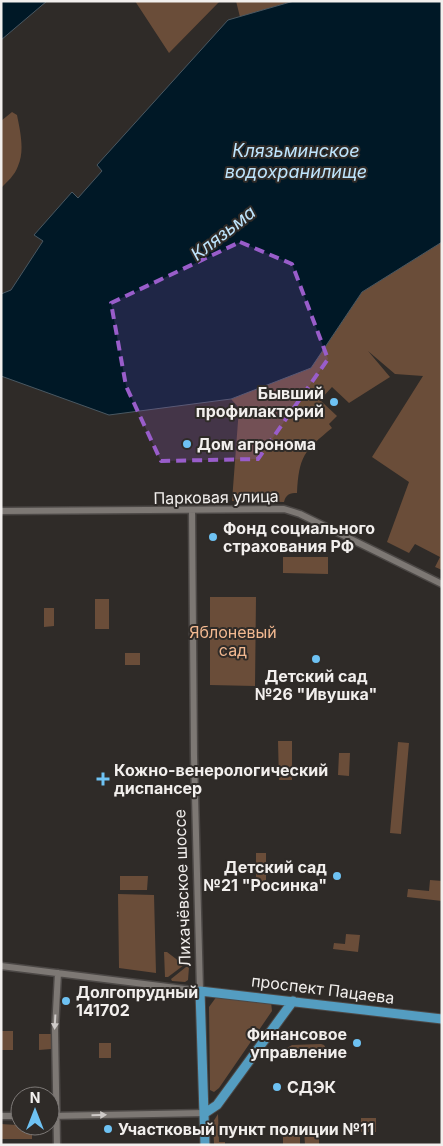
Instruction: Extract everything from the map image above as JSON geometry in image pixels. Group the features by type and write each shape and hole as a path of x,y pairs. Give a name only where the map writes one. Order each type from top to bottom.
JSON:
{"main road":[{"name":"проспект Пацаева","path":"200,991 442,1019"},
{"name":"Лихачёвское шоссе","path":"200,991 205,1145"},
{"path":"205,1113 217,1105 293,1001"}],"street":[{"name":"Парковая улица","path":"2,511 284,509 292,511 442,584"},
{"name":"Лихачёвское шоссе","path":"192,511 194,756 200,991"},
{"path":"1,966 200,991"},
{"path":"54,1086 58,973"},
{"path":"60,1116 205,1113"}],"highlighted area":[{"path":"240,242 292,264 328,359 258,459 161,461 126,386 111,303"}],"green space":[{"path":"135,1 220,1 169,53"},
{"path":"236,1 294,1 240,17"},
{"path":"12,112 17,115 21,154 17,169 1,188 1,121"},
{"path":"442,242 442,570 435,567 440,557 415,544 409,553 387,542 409,482 372,457 423,376 395,374 368,351 390,377 349,403 332,387 320,400 337,416 329,424 332,428 305,455 299,470 297,493 289,494 284,502 232,501 239,408 231,399 311,368 362,292"},
{"path":"283,557 328,557 328,574 283,573"},
{"name":"Яблоневый сад","path":"210,597 256,597 255,686 210,685"},
{"path":"95,599 109,599 109,629 95,629"},
{"path":"44,608 54,608 54,626 44,627"},
{"path":"125,653 140,653 140,665 125,665"},
{"path":"278,741 292,741 292,780 279,780"},
{"path":"398,742 409,743 401,834 390,833"},
{"path":"339,753 350,753 349,776 338,775"},
{"path":"256,853 266,853 266,881 256,882"},
{"path":"120,876 148,876 147,890 120,890"},
{"path":"430,880 442,881 442,901 407,897 408,889 429,891"},
{"path":"118,894 154,895 156,973 119,968"},
{"path":"346,934 360,935 358,952 333,949 334,943 345,944"},
{"path":"164,952 167,952 184,965 168,977 165,977"},
{"path":"186,967 189,967 188,980 185,982 172,981 171,979"},
{"path":"217,996 271,1002 272,1011 219,1088 214,1092 210,1090 209,1007"},
{"path":"1,1031 13,1031 13,1050 1,1050"},
{"path":"39,1034 51,1034 51,1049 39,1050"},
{"path":"99,1043 111,1043 111,1058 99,1058"},
{"path":"321,1044 327,1050 325,1055 292,1056 287,1054 287,1048 292,1045"},
{"path":"218,1114 219,1142 225,1142 225,1145 214,1144 213,1122"},
{"path":"361,1118 376,1118 376,1132 361,1132"},
{"path":"1,1124 10,1125 10,1136 32,1136 32,1139 1,1139"},
{"path":"304,1129 319,1129 319,1145 305,1145"},
{"path":"283,1133 300,1133 300,1145 283,1145"}],"water":[{"path":"1,1 47,1 1,40"},
{"name":"Клязьминское водохранилище","path":"294,1 442,1 442,242 362,292 311,368 231,399 109,415 1,376 1,294 11,290 43,241 34,235 72,192 78,198 102,171 97,165 228,20"}],"place":[{"name":"Бывший профилакторий","path":"334,402"},
{"name":"Дом агронома","path":"187,444"},
{"name":"Фонд социального страхования РФ","path":"213,537"},
{"name":"Детский сад №26 \"Ивушка\"","path":"316,659"},
{"name":"Кожно-венерологический диспансер","path":"103,779"},
{"name":"Детский сад №21 \"Росинка\"","path":"337,876"},
{"name":"Долгопрудный 141702","path":"66,1001"},
{"name":"Финансовое управление","path":"357,1043"},
{"name":"СДЭК","path":"277,1087"},
{"name":"Участковый пункт полиции №11","path":"108,1129"}],"water label":[{"name":"Клязьма","path":"223,233"}]}
